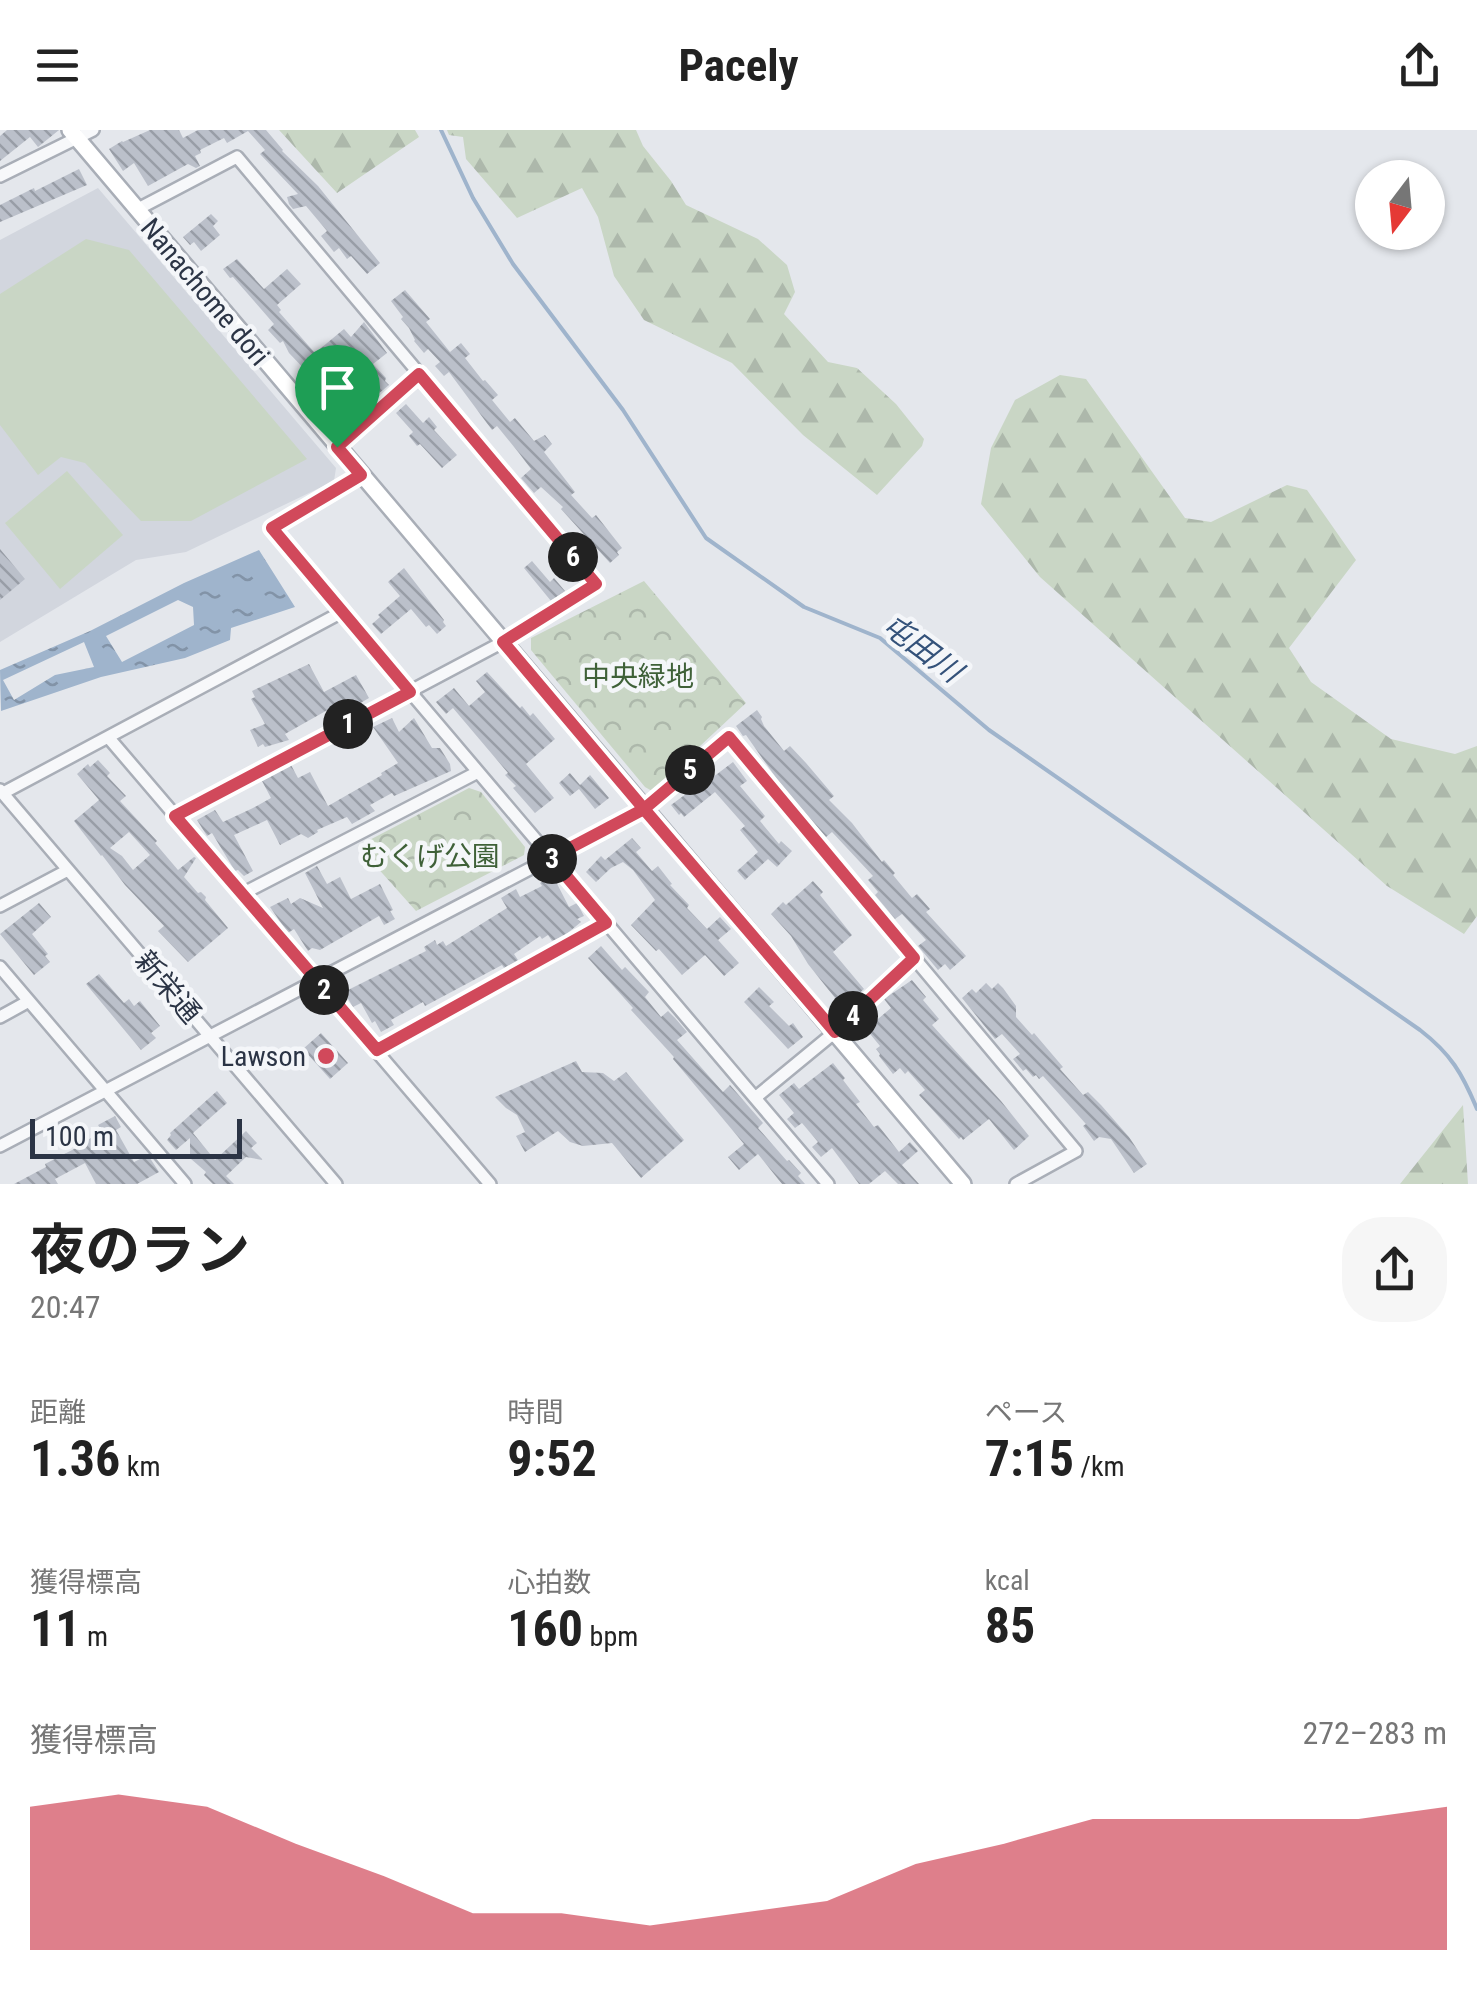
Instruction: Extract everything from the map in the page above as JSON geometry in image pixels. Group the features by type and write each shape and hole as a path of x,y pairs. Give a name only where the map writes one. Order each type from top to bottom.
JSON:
{"street":[{"path":"0,176 74,134 93,130"},
{"name":"Nanachome dori","path":"74,134 962,1184"},
{"path":"136,210 237,157 596,584 503,642 175,816"},
{"path":"337,447 419,374"},
{"path":"361,475 272,528 828,1184"},
{"path":"1,792 342,612"},
{"path":"108,737 490,1184"},
{"path":"0,1146 644,809 729,737 1076,1151 1016,1184"},
{"path":"242,894 478,772"},
{"name":"新栄通","path":"1,792 336,1184"},
{"path":"0,906 68,870"},
{"path":"377,1050 606,923"},
{"path":"755,1098 835,1032 914,958"},
{"path":"0,968 177,1182"},
{"path":"0,1016 29,1001"}],"shaded area":[{"path":"98,188 336,468 334,481 186,552 136,560 0,642 0,240"}],"green space":[{"path":"279,130 415,130 419,137 337,193"},
{"path":"447,130 636,130 643,146 686,205 758,239 787,265 795,292 784,314 828,362 857,368 896,404 924,439 922,446 877,495 803,435 732,363 644,320 614,276 598,217 582,188 517,218 466,159 463,137 449,135"},
{"path":"86,239 129,250 307,459 191,521 141,521 85,463 61,457 38,475 0,425 0,294"},
{"path":"1060,375 1086,379 1185,518 1211,522 1287,485 1307,490 1356,560 1289,648 1311,682 1391,739 1455,754 1477,746 1477,916 1464,934 1387,886 1040,577 981,504 991,448 1015,400"},
{"path":"67,471 123,535 60,589 5,523"},
{"name":"中央緑地","path":"644,581 746,703 652,791 531,650 531,638"},
{"name":"むくげ公園","path":"469,788 481,792 525,847 524,855 416,911 358,846"},
{"path":"1463,1105 1468,1184 1400,1184"}],"water":[{"path":"259,550 295,607 231,628 230,640 185,658 101,677 1,711 0,670 90,631","holes":["178,600 193,607 194,625 122,662 106,636","84,642 94,667 55,675 14,700 3,680"]}],"building":[{"path":"7,130 59,130 38,147 30,137 0,161 0,136"},
{"path":"150,130 179,130 183,138 198,130 266,130 318,186 380,263 367,274 339,248 334,252 321,236 327,231 306,206 293,209 289,204 287,197 298,194 260,154 265,150 248,131 227,143 224,138 200,150 195,156 200,166 188,164 148,186 134,163 123,171 109,149"},
{"path":"79,169 87,185 0,222 0,205"},
{"path":"211,214 218,221 213,226 220,235 201,251 183,237"},
{"path":"237,259 264,289 287,269 301,284 277,305 315,353 344,329 351,337 364,322 387,353 373,364 389,385 343,417 330,402 326,405 303,380 310,375 283,341 280,343 268,330 274,324 223,269"},
{"path":"405,290 430,319 426,322 450,352 461,343 470,354 465,358 498,395 492,400 510,422 515,418 534,441 545,435 552,444 544,452 575,492 571,495 592,518 596,515 622,548 610,563 563,507 541,487 534,493 521,478 531,469 519,453 497,426 492,430 449,372 444,376 435,366 440,362 428,349 424,353 414,341 391,301"},
{"path":"406,404 423,423 429,417 437,427 434,430 457,455 442,468 420,444 417,446 409,436 413,432 396,413"},
{"path":"0,549 25,579 0,600"},
{"path":"532,561 550,582 554,578 565,591 551,601 524,568"},
{"path":"404,568 444,620 446,626 437,634 411,609 381,634 372,624 400,596 388,582"},
{"path":"309,664 324,692 356,675 369,698 352,708 347,699 285,734 289,740 258,747 250,730 265,724 251,699 255,697 252,691"},
{"path":"487,672 520,708 530,716 533,713 555,739 526,764 554,798 535,813 513,788 516,786 505,775 508,773 453,708 446,714 436,702 454,688 469,706 485,692 476,681"},
{"path":"757,710 784,751 790,746 806,763 834,796 829,800 884,860 912,898 917,894 930,909 926,912 966,956 950,970 945,964 938,970 918,946 926,940 902,914 895,919 875,895 878,892 868,880 873,876 832,832 824,835 743,736 736,726"},
{"path":"392,718 399,732 414,718 432,748 440,748 451,771 394,796 392,793 370,805 375,811 352,824 347,817 308,838 301,834 280,845 267,820 234,835 253,871 244,876 235,871 212,833 207,836 197,820 215,810 223,822 271,798 262,781 291,765 298,778 310,772 328,806 398,763 373,727"},
{"path":"98,760 110,773 107,776 126,796 120,801 178,870 196,858 184,877 206,897 228,928 188,962 158,931 164,926 74,821 99,800 77,774 88,764 90,767","holes":["129,832 150,855 133,870 110,848"]},
{"path":"733,762 747,781 740,786 765,816 760,821 779,844 781,841 792,851 777,867 768,859 745,880 737,871 758,852 740,830 745,826 715,792 684,817 671,805"},
{"path":"570,773 580,785 590,775 609,798 595,809 579,789 570,796 559,783"},
{"path":"632,838 641,848 636,852 652,871 658,866 707,929 720,917 731,929 718,940 739,963 724,976 705,955 682,975 631,925 655,900 623,862 596,882 586,872 601,856 605,860"},
{"path":"317,866 327,884 340,877 351,899 380,884 395,919 384,925 379,916 320,950 308,951 294,929 288,933 270,907 288,898 291,904 300,898 323,908 305,873"},
{"path":"553,876 569,907 577,903 584,916 564,936 552,941 548,935 542,939 540,936 514,954 518,960 425,1006 423,1002 391,1020 394,1025 381,1032 361,1003 353,1007 344,992 426,951 424,947 435,940 437,945 443,941 446,946 507,908 501,898 516,889 520,897"},
{"path":"813,881 852,935 833,952 864,989 843,1008 771,914"},
{"path":"39,903 51,917 32,934 50,962 34,975 0,934"},
{"path":"601,946 649,992 645,997 661,1017 668,1011 687,1032 677,1040 723,1092 730,1085 763,1123 758,1128 801,1173 798,1176 805,1184 782,1184 758,1154 739,1170 728,1157 744,1144 588,958"},
{"path":"99,974 124,1003 129,999 134,1006 140,1001 160,1026 151,1033 156,1038 141,1050 86,984"},
{"path":"912,980 939,1019 932,1025 1029,1136 1014,1150 989,1119 963,1140 959,1139 919,1095 925,1090 908,1071 905,1074 900,1068 893,1074 879,1056 876,1049 880,1046 866,1029 891,1008 884,999"},
{"path":"986,983 992,989 998,983 1003,988 1016,1006 1016,1017 1034,1033 1083,1095 1088,1092 1101,1105 1147,1164 1134,1173 1111,1139 1099,1137 1094,1141 1083,1126 1086,1124 1043,1076 1039,1079 1026,1069 1023,1071 1013,1059 1020,1054 1002,1034 995,1039 962,998 972,989 976,993"},
{"path":"759,987 774,1002 769,1006 789,1026 793,1023 803,1037 788,1049 744,1002"},
{"name":"Lawson","path":"321,1033 348,1063 330,1079 303,1049"},
{"path":"576,1061 582,1072 603,1073 614,1081 626,1072 684,1140 641,1178 612,1143 583,1146 570,1142 558,1131 525,1152 516,1136 525,1132 517,1115 495,1097"},
{"path":"833,1063 874,1127 878,1125 899,1152 910,1142 918,1151 902,1165 919,1184 898,1184 885,1171 869,1184 859,1184 832,1148 821,1157 812,1147 818,1142 802,1123 795,1128 787,1119 794,1113 779,1095 794,1083 799,1089"},
{"path":"217,1091 227,1103 193,1133 215,1160 246,1131 257,1143 251,1148 263,1160 246,1157 226,1176 234,1184 213,1184 204,1175 206,1172 190,1158 190,1138 176,1150 167,1140"},
{"path":"115,1116 121,1127 116,1130 134,1162 148,1155 159,1172 137,1184 96,1184 85,1163 55,1179 58,1184 14,1184 76,1148 69,1137 86,1141 102,1131 98,1125"}],"waterway":[{"name":"屯田川","path":"441,130 473,198 513,264 623,410 706,538 804,607 880,638 989,730 1420,1030 1454,1065 1477,1109"}],"place":[{"name":"Lawson","path":"326,1056"}],"route":[{"path":"337,447 361,475 272,528 410,692 175,816 377,1050 606,923 551,858 644,809 835,1032 914,958 729,737 644,809 503,642 596,584 419,374 337,447"}]}
